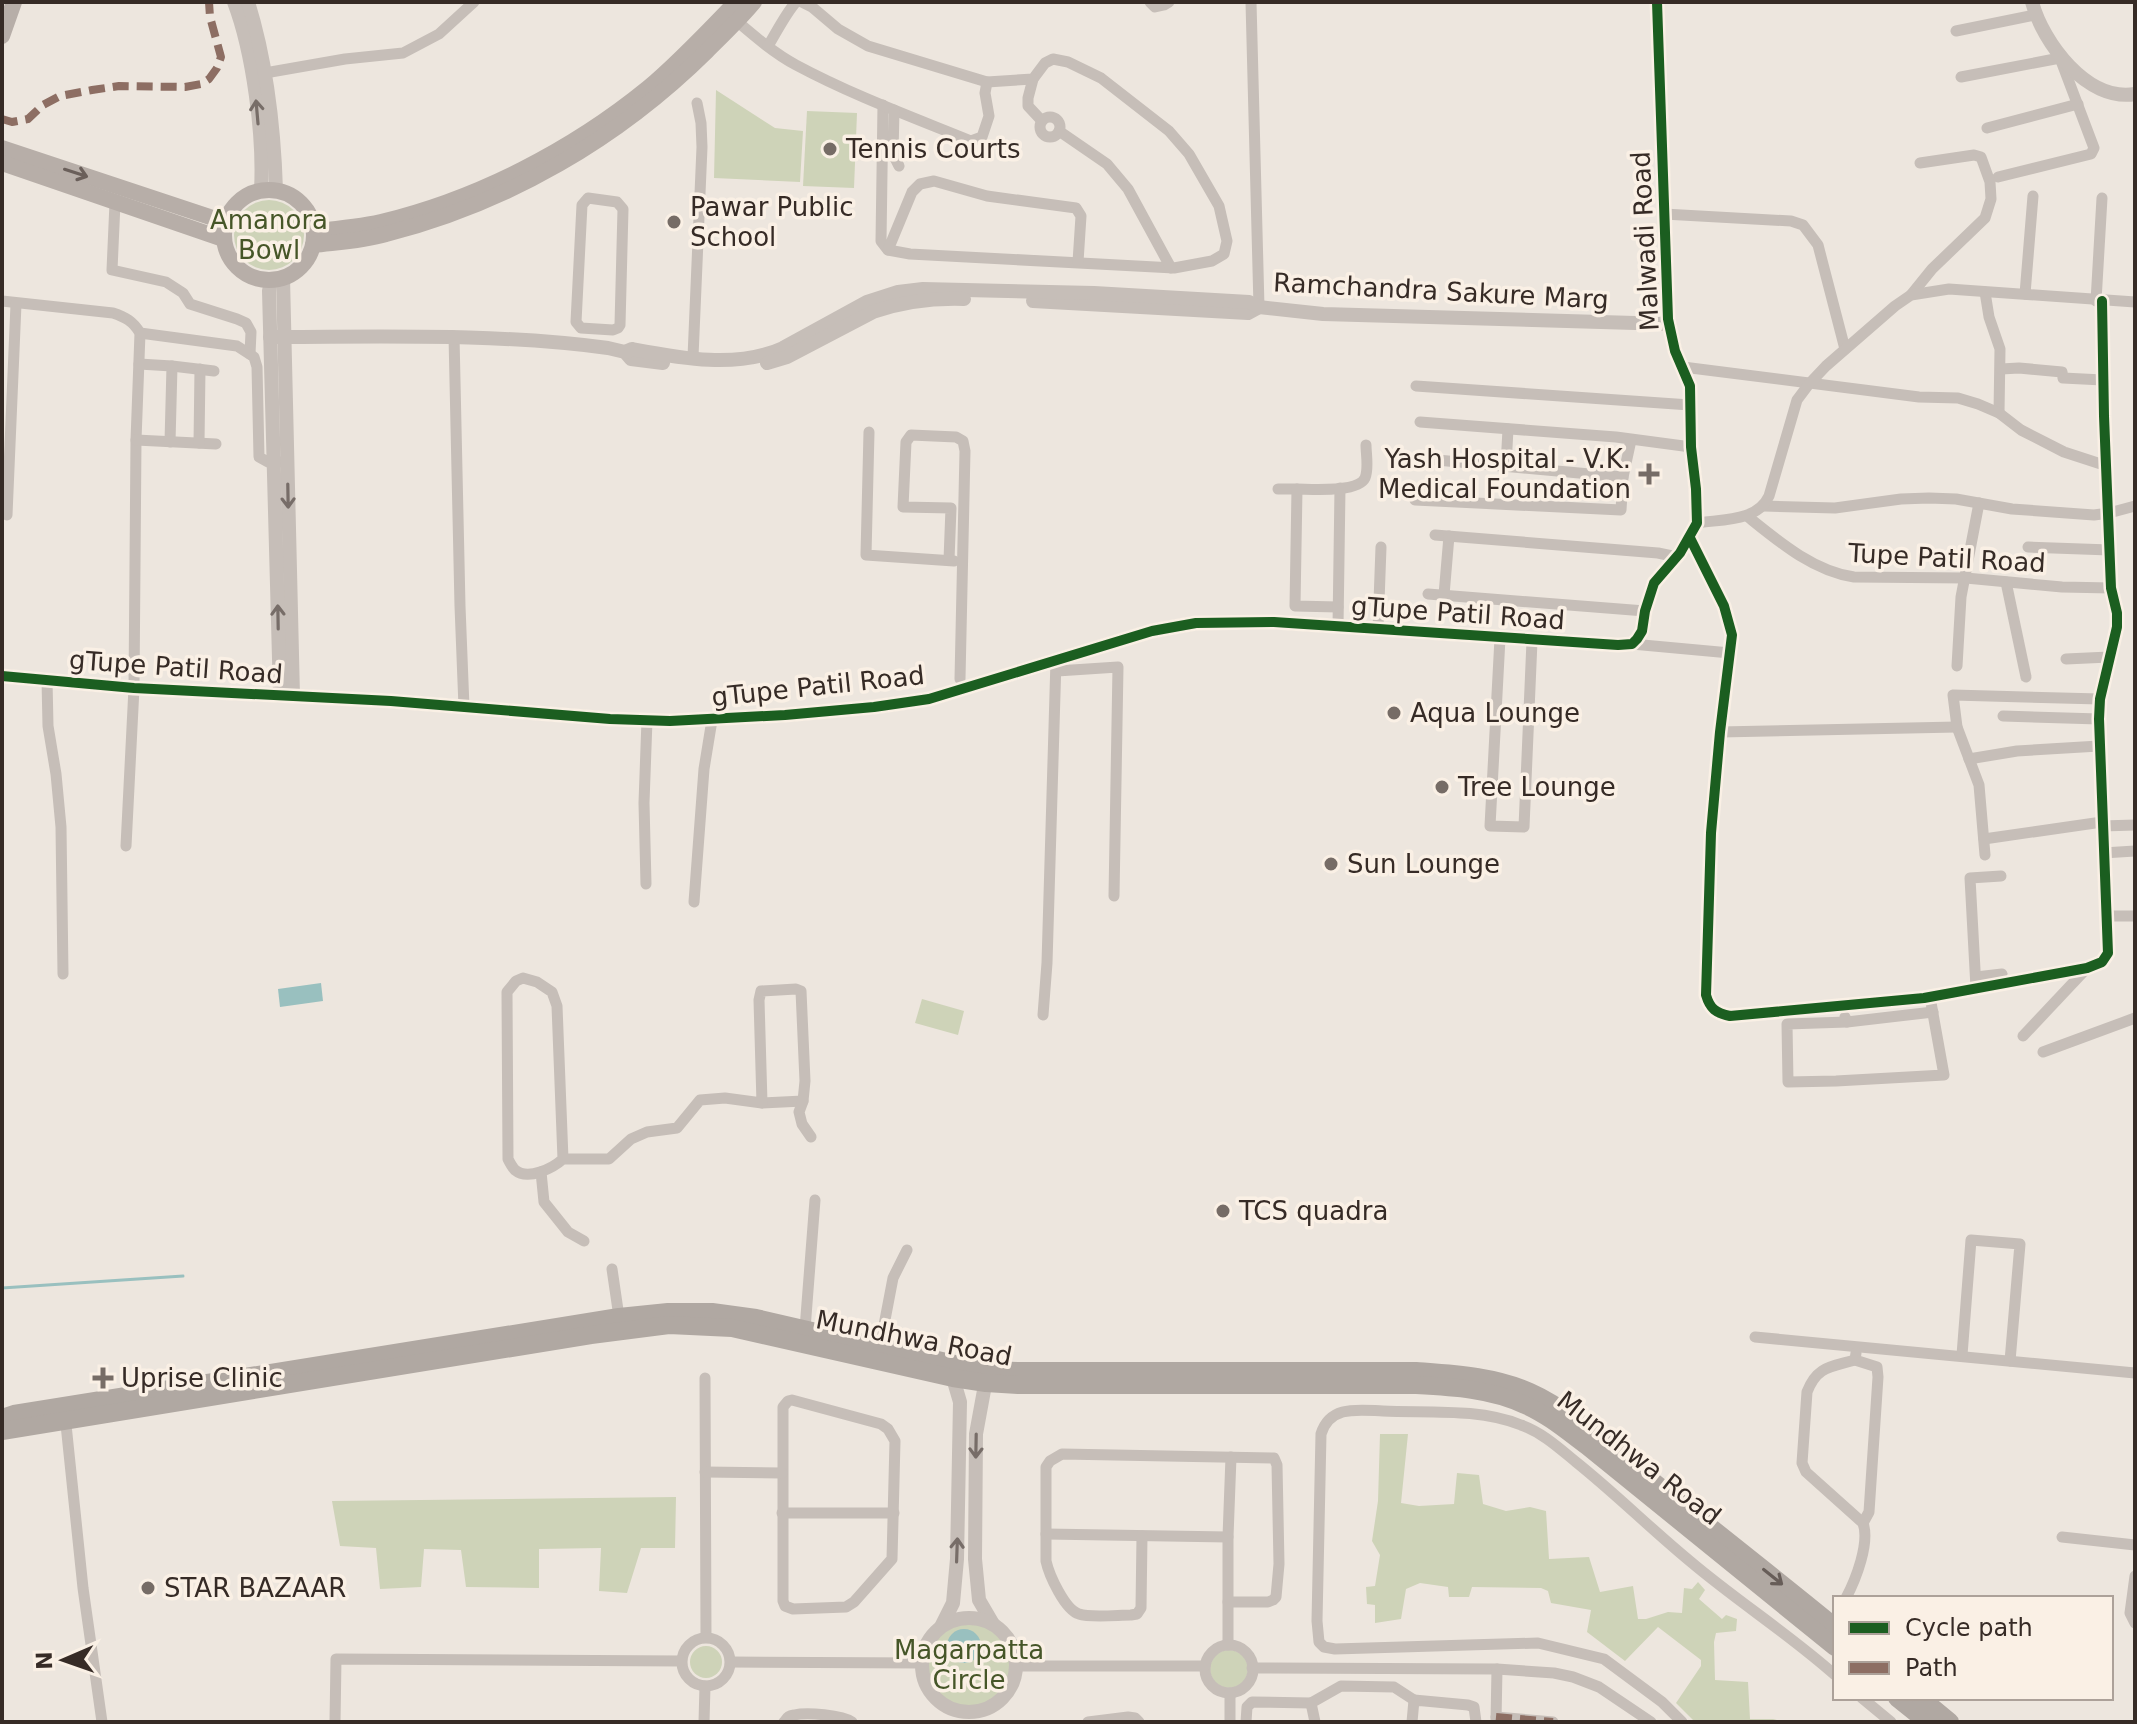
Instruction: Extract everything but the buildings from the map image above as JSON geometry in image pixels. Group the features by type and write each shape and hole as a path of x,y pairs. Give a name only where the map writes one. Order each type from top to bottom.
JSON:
{"highway":[{"name":"Mundhwa Road","path":"2,1431 65,1413 619,1317 668,1312 712,1312 756,1318 880,1346 954,1371"},
{"name":"Mundhwa Road","path":"2,1418 14,1414 65,1413 669,1325 753,1331 987,1376 1018,1385 1458,1387 1506,1397 1547,1417 1739,1560 1833,1621"},
{"name":"Mundhwa Road","path":"1739,1560 1833,1645"},
{"path":"1900,1700 1927,1722"},
{"path":"1923,1700 1950,1722"}],"main road":[{"path":"2,36 14,2"},
{"path":"313,238 426,208 490,184 544,157 582,135 640,94 733,12 754,2"},
{"path":"2,148 224,231"},
{"path":"2,163 115,203 224,231"},
{"path":"268,190 284,192 300,201 310,216 313,238 302,266 277,279 253,277 238,268 228,254 224,231 230,211 242,198 268,190"}],"street":[{"path":"234,2 249,54 262,173 268,190"},
{"path":"248,2 269,97 268,190"},
{"path":"265,73 403,53 439,34 474,2"},
{"path":"768,46 793,4 799,2 812,7 838,29 868,46 987,82 1033,79"},
{"path":"1150,2 1155,7 1169,2"},
{"path":"1251,2 1259,307"},
{"name":"Malwadi Road","path":"1657,2 1669,324 1675,351 1690,386 1697,523"},
{"path":"1956,31 2034,9 2060,58 2094,148 2093,153 1998,177"},
{"path":"733,12 768,46 794,64 889,108 971,141 982,137 989,116 985,93 987,82"},
{"path":"1961,77 2060,58"},
{"path":"2060,58 2097,88 2114,95 2135,94"},
{"path":"889,108 881,241 888,250 910,254 1171,268 1212,261 1224,254 1227,241 1219,206 1189,154 1169,131 1101,78 1068,62 1053,59 1045,63 1033,79 1028,106 1042,121 1049,117 1055,119 1059,131 1107,164 1128,189 1171,268"},
{"path":"693,357 702,147 697,103"},
{"path":"1987,128 2078,104"},
{"path":"889,108 893,154 899,166"},
{"path":"1764,506 1797,400 1809,384 1845,349 1911,295 1932,269 1985,218 1991,199 1990,182 1981,157 1974,155 1920,163"},
{"path":"888,250 912,192 920,184 934,181 987,196 1076,208 1081,216 1078,262"},
{"path":"2025,294 2033,196"},
{"path":"588,198 617,202 623,209 620,325 613,330 594,329 581,328 576,322 582,205 588,198"},
{"path":"1976,983 2087,968 2107,957 2099,719 2117,613 2111,588 2099,301 2102,198"},
{"path":"115,203 112,270 166,282 183,293 190,304 246,323 251,332 250,354"},
{"path":"1664,214 1791,221 1803,225 1818,245 1845,349"},
{"path":"277,279 277,337 272,399 280,462 286,696"},
{"name":"Ramchandra Sakure Marg","path":"625,352 631,359 660,363 747,368 787,357 838,324 851,310 882,297 923,289 1094,293 1198,306 1249,302 1259,307 1323,314 1669,324"},
{"path":"1911,295 1949,289 2135,302"},
{"path":"1985,292 1989,317 2000,349 1999,413"},
{"path":"2,301 113,313 126,318 140,333 134,688 126,846"},
{"path":"7,515 16,304"},
{"name":"Ramchandra Sakure Marg","path":"277,337 454,336 593,346 625,352 632,349 715,360 747,359 773,353 838,324"},
{"path":"593,346 594,329"},
{"path":"140,333 237,346 254,357 272,399"},
{"path":"454,336 464,707"},
{"path":"139,364 214,371"},
{"path":"170,442 172,366"},
{"path":"1683,367 1919,397 1958,398 1999,413 2021,430 2064,452 2107,466"},
{"path":"199,443 200,369"},
{"path":"2001,369 2045,369 2062,372 2063,378 2103,380"},
{"path":"1416,386 1690,405"},
{"path":"1420,422 1691,447"},
{"path":"1506,466 1508,429"},
{"path":"869,432 866,555 962,562"},
{"path":"949,560 951,508 903,507 906,442 911,435 956,437 963,441 960,679"},
{"path":"136,440 216,444"},
{"path":"1415,500 1621,510 1623,477 1631,440"},
{"path":"1278,489 1354,486 1365,479 1366,445"},
{"path":"1415,458 1623,477"},
{"path":"1338,627 1340,488"},
{"path":"1297,489 1295,606 1338,607"},
{"path":"1632,644 1642,631 1654,583 1677,557 1697,523 1747,516 1764,506 1835,508 1901,499 1956,499 2012,509 2094,515 2135,506"},
{"path":"1957,666 1961,597 1979,503"},
{"name":"Tupe Patil Road","path":"1747,516 1791,549 1838,575 1966,578 2111,588"},
{"path":"1435,535 1677,557"},
{"path":"1444,595 1449,536"},
{"path":"1690,538 1724,606 1732,635 1711,833 1706,995 1709,1005 1718,1014 1730,1016 1930,997 2002,974"},
{"path":"1378,629 1381,547"},
{"path":"2028,547 2110,550"},
{"path":"2006,582 2026,677"},
{"path":"1428,594 1645,611"},
{"name":"gTupe Patil Road","path":"2,676 134,688 647,720 712,720 874,707 929,699 1057,665 1152,631 1196,623 1262,622 1378,629 1500,644 1632,644"},
{"path":"1500,644 1490,826 1524,827 1532,644"},
{"path":"1632,644 1730,653"},
{"path":"2066,659 2109,657"},
{"path":"1043,1015 1057,665 1118,667 1114,896"},
{"path":"47,680 48,726 61,827 63,974"},
{"path":"1985,855 1979,785 1957,727 1953,695 2100,699"},
{"path":"2003,716 2099,719"},
{"path":"646,884 644,803 647,720"},
{"path":"694,902 702,781 712,720"},
{"path":"1720,732 1957,727"},
{"path":"1969,759 2017,751 2099,746"},
{"path":"1984,839 2102,824 2135,825"},
{"path":"2103,853 2135,851"},
{"path":"1976,983 1970,878 2001,876"},
{"path":"2107,916 2135,916"},
{"path":"2023,1036 2087,968"},
{"path":"563,1159 557,1006 552,992 537,982 523,978 507,992 508,1159 516,1171 524,1174 541,1172 563,1159 609,1159 631,1139 647,1132 677,1128 700,1100 803,1101"},
{"path":"762,1103 759,995 761,991 796,989 801,991 803,998 805,1081 799,1112 802,1124 811,1137"},
{"path":"1930,997 1933,1012 1944,1075 1788,1082 1787,1024 1847,1022 1933,1012"},
{"path":"1846,1005 1847,1022"},
{"path":"2043,1052 2135,1018"},
{"path":"541,1172 544,1202 568,1232 584,1241"},
{"path":"805,1329 815,1200"},
{"path":"1962,1355 1971,1240 2020,1244 2010,1361"},
{"path":"880,1346 893,1278 907,1250"},
{"path":"612,1269 619,1317"},
{"path":"1755,1337 2135,1373"},
{"path":"1855,1360 1857,1347"},
{"path":"1847,1596 1857,1573 1869,1512 1878,1377 1877,1367 1855,1360 1822,1369 1811,1382 1807,1392 1802,1463 1806,1472 1865,1528"},
{"path":"942,1625 953,1603 957,1559 960,1402 954,1371"},
{"path":"987,1376 976,1434 975,1559 979,1600 993,1624 1011,1644 1015,1666 1012,1684 1005,1695 982,1716 956,1711 944,1705 934,1697 922,1673 925,1646 932,1634 954,1619 967,1617 993,1624"},
{"path":"705,1378 706,1637"},
{"path":"788,1401 881,1424 895,1441 892,1559 854,1602 840,1609 793,1609 785,1606 782,1473 783,1407 788,1401"},
{"path":"1682,1722 1662,1702 1604,1659 1538,1643 1324,1647 1319,1642 1317,1621 1321,1434 1325,1423 1332,1416 1353,1410 1495,1416 1521,1424 1543,1435 1618,1496 1692,1563 1833,1673"},
{"path":"65,1413 83,1588 102,1722"},
{"path":"1142,1536 1141,1608 1137,1614 1079,1614 1067,1606 1046,1561 1046,1467 1050,1461 1062,1454 1274,1458 1278,1588 1273,1600 1228,1602"},
{"path":"1228,1645 1231,1457"},
{"path":"705,1472 782,1473"},
{"path":"782,1513 894,1513"},
{"path":"1046,1534 1228,1537"},
{"path":"2062,1537 2135,1545"},
{"path":"2135,1576 2130,1613 2135,1623"},
{"path":"706,1637 719,1641 731,1662 724,1678 712,1686 705,1686 687,1677 681,1661 687,1645 706,1637"},
{"path":"1228,1645 1246,1653 1252,1668 1247,1684 1230,1693 1211,1685 1205,1666 1216,1649 1228,1645"},
{"path":"1384,1669 1385,1647"},
{"path":"335,1722 336,1659 681,1661"},
{"path":"731,1662 922,1663"},
{"path":"1015,1666 1205,1666"},
{"path":"1252,1668 1497,1669 1554,1673 1599,1687 1651,1722"},
{"path":"1497,1669 1496,1719 1529,1718 1553,1722"},
{"path":"704,1722 705,1686"},
{"path":"1246,1722 1247,1707 1252,1702 1311,1703 1341,1686 1394,1687 1414,1700 1468,1705 1474,1707 1476,1722"},
{"path":"1230,1693 1230,1722"},
{"path":"1412,1722 1414,1700"},
{"path":"1864,1700 1891,1722"},
{"path":"1311,1703 1315,1722"},
{"path":"944,1705 948,1722"},
{"path":"784,1722 795,1714 836,1716 852,1722"},
{"path":"1088,1722 1128,1717 1139,1722"}],"green space":[{"path":"716,90 775,128 803,131 800,182 714,178"},
{"name":"Tennis Courts","path":"807,111 857,113 854,188 803,186"},
{"name":"Amanora Bowl","path":"269,200 294,210 304,235 294,260 269,270 244,260 234,235 244,210"},
{"path":"922,999 964,1011 958,1035 915,1023"},
{"path":"1380,1434 1408,1434 1401,1503 1419,1506 1454,1504 1457,1473 1479,1475 1483,1504 1506,1511 1530,1507 1546,1511 1549,1559 1589,1557 1600,1592 1633,1586 1638,1619 1668,1612 1682,1613 1684,1588 1692,1589 1698,1582 1705,1590 1699,1599 1722,1619 1726,1615 1737,1619 1736,1631 1716,1633 1715,1680 1748,1682 1750,1719 1785,1722 1695,1722 1676,1703 1701,1666 1701,1660 1658,1627 1625,1661 1587,1632 1591,1610 1551,1603 1548,1591 1541,1588 1472,1587 1469,1597 1449,1597 1448,1587 1420,1583 1406,1589 1401,1619 1375,1623 1375,1605 1367,1604 1366,1587 1375,1586 1380,1555 1372,1541 1378,1501"},
{"path":"676,1497 675,1548 641,1548 627,1593 599,1591 601,1548 539,1549 539,1588 466,1587 461,1550 424,1549 421,1587 380,1589 376,1548 340,1546 332,1501"},
{"name":"Magarpatta Circle","path":"969,1624 985,1627 998,1636 1007,1649 1010,1665 1007,1681 998,1694 985,1703 969,1706 953,1703 940,1694 931,1681 928,1665 931,1649 940,1636 953,1627"},
{"path":"706,1646 717,1651 722,1662 717,1673 706,1678 695,1673 690,1662 695,1651"},
{"path":"1229,1650 1242,1656 1248,1669 1242,1682 1229,1688 1216,1682 1210,1669 1216,1656"}],"water":[{"path":"321,983 323,1001 280,1007 278,989"},
{"path":"964,1629 976,1634 981,1646 976,1658 964,1663 952,1658 947,1646 952,1634"}],"waterway":[{"path":"2,1288 183,1276"}],"marked path":[{"path":"2,119 12,122 28,119 43,105 60,96 92,90 119,86 185,87 201,84 209,79 221,57 209,2"},
{"path":"1496,1717 1553,1722"}],"cycle path":[{"path":"2,676 134,688 391,701 670,721 785,715 929,699 1152,631 1196,623 1274,622 1632,644 1642,631 1654,583 1680,553 1697,523 1690,386 1675,351 1668,319 1657,2"},
{"path":"1690,538 1724,606 1732,635 1711,833 1706,995 1709,1004 1717,1012 1730,1016 1924,998 2087,968 2102,962 2108,953 2099,719 2100,699 2117,627 2111,588 2102,301"}],"place":[{"name":"Tennis Courts","path":"830,149"},
{"name":"Pawar Public School","path":"674,222"},
{"name":"Yash Hospital - V.K. Medical Foundation","path":"1649,474"},
{"name":"Aqua Lounge","path":"1394,713"},
{"name":"Tree Lounge","path":"1442,787"},
{"name":"Sun Lounge","path":"1331,864"},
{"name":"TCS quadra","path":"1223,1211"},
{"name":"Uprise Clinic","path":"103,1378"},
{"name":"STAR BAZAAR","path":"148,1588"}]}
